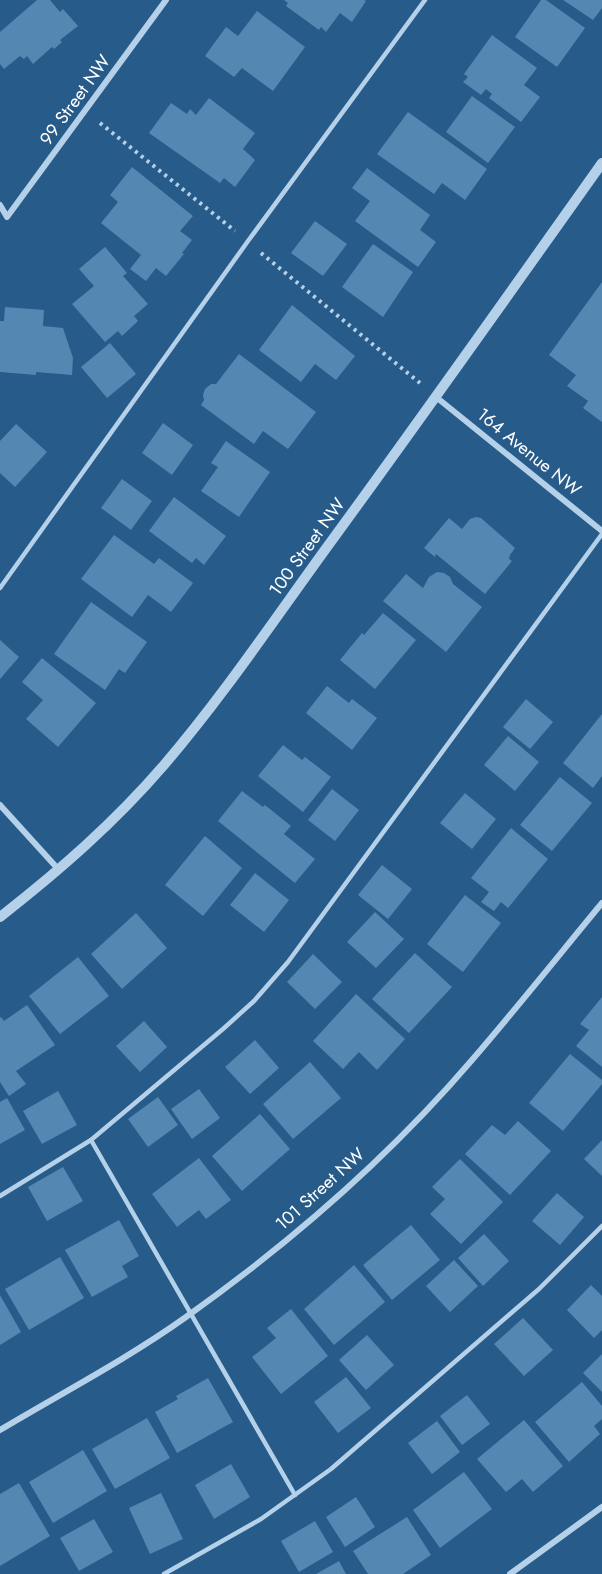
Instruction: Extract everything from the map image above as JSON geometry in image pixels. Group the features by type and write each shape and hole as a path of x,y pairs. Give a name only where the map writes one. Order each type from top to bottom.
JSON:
{"street":[{"name":"99 Street NW","path":"0,205 7,217 166,0"},
{"name":"100 Street NW","path":"0,917 60,871 117,816 164,765 226,686 436,397 602,163"},
{"name":"164 Avenue NW","path":"436,397 602,533"},
{"path":"0,805 60,871"},
{"name":"101 Street NW","path":"0,1430 129,1354 191,1314 301,1227 358,1177 416,1121 471,1061 602,903"},
{"path":"510,1574 602,1507"}],"lane":[{"path":"0,588 248,241 425,0"},
{"path":"0,1196 91,1140 254,1001 288,962 602,533"},
{"path":"91,1140 295,1495"},
{"path":"164,1574 261,1519 331,1469 539,1289 602,1227"}],"building":[{"path":"37,0 50,0 60,12 63,9 78,26 60,40 62,42 54,49 52,47 33,64 27,56 24,59 20,56 4,69 0,64 0,32"},
{"path":"284,0 366,1 352,22 340,13 326,32 321,27 319,30 286,6 288,3"},
{"path":"541,0 546,0 585,28 557,67 515,37"},
{"path":"563,0 602,0 602,8 593,20"},
{"path":"257,11 305,47 273,91 242,68 234,77 205,56 226,27 238,36"},
{"path":"492,35 537,68 524,85 540,97 521,122 489,98 492,94 486,89 481,95 463,82 468,77 464,74"},
{"path":"472,96 515,127 488,163 446,132"},
{"path":"209,98 255,133 243,149 255,160 235,187 224,178 220,183 149,133 171,103 187,114 190,109 196,115"},
{"path":"408,112 487,169 465,200 442,183 434,194 377,154"},
{"path":"132,167 193,216 180,231 192,240 182,253 184,254 166,276 156,268 146,281 130,269 141,255 101,223 118,202 110,195"},
{"path":"367,168 430,215 420,230 436,242 418,267 355,221 370,201 352,188"},
{"path":"315,221 347,244 323,276 291,253"},
{"path":"373,244 413,272 383,317 342,287"},
{"path":"105,247 127,273 123,276 148,304 134,316 138,321 122,336 118,331 105,342 72,304 94,286 79,269"},
{"path":"602,282 602,422 583,408 588,401 567,386 576,375 549,355"},
{"path":"292,305 355,356 336,380 315,364 301,382 259,350"},
{"path":"5,307 44,310 43,326 63,328 73,358 72,375 0,372 0,321 4,321"},
{"path":"110,343 136,374 107,398 81,367"},
{"path":"239,354 316,412 288,449 263,431 254,444 201,405 205,389 211,384 216,384"},
{"path":"163,423 193,445 172,475 142,453"},
{"path":"16,424 47,452 15,487 0,473 0,441"},
{"path":"226,441 270,472 239,517 201,491 218,467 211,463"},
{"path":"122,479 152,501 131,530 101,508"},
{"path":"174,497 226,536 204,565 196,558 192,563 149,531"},
{"path":"449,518 462,529 470,519 481,518 515,548 509,559 512,561 485,594 436,554 435,557 424,548"},
{"path":"114,535 154,564 159,558 193,583 171,612 148,595 132,617 81,579"},
{"path":"437,572 450,577 453,584 482,607 446,652 383,601 406,574 423,588 429,577"},
{"path":"91,602 147,642 125,673 119,669 105,690 54,654"},
{"path":"383,613 416,640 375,689 340,660 362,633 364,635"},
{"path":"0,640 19,657 0,679"},
{"path":"42,658 96,703 58,747 26,719 43,700 22,682"},
{"path":"327,686 349,703 352,699 377,718 352,750 306,713"},
{"path":"526,699 553,722 530,749 503,727"},
{"path":"602,714 602,776 593,788 563,763"},
{"path":"508,736 539,762 515,791 484,765"},
{"path":"283,745 302,760 305,757 331,777 303,812 258,776"},
{"path":"560,777 592,803 552,851 520,825"},
{"path":"332,789 359,810 335,841 308,820"},
{"path":"242,791 263,807 265,805 291,826 284,834 315,859 295,883 218,821"},
{"path":"465,793 496,819 472,849 440,823"},
{"path":"511,828 548,859 508,908 501,902 494,911 481,902 489,892 471,878"},
{"path":"205,836 242,868 203,916 165,885"},
{"path":"382,865 412,889 388,919 358,895"},
{"path":"255,873 289,900 264,932 230,905"},
{"path":"465,895 501,923 463,972 427,944"},
{"path":"375,912 404,939 376,968 347,942"},
{"path":"136,913 167,948 122,989 91,954"},
{"path":"415,953 452,987 409,1033 372,999"},
{"path":"313,954 342,982 315,1009 287,982"},
{"path":"78,957 109,996 60,1034 29,996"},
{"path":"356,994 405,1039 377,1070 359,1052 343,1069 313,1041"},
{"path":"602,997 602,1067 576,1046 589,1030 580,1024"},
{"path":"27,1005 55,1045 16,1071 26,1084 9,1096 0,1082 0,1018 4,1021"},
{"path":"144,1021 167,1047 140,1072 116,1046"},
{"path":"255,1040 279,1068 250,1094 225,1067"},
{"path":"570,1054 602,1080 602,1084 563,1131 529,1103"},
{"path":"310,1062 341,1098 293,1139 263,1104"},
{"path":"199,1089 220,1118 192,1139 171,1109"},
{"path":"58,1091 77,1125 42,1144 23,1111"},
{"path":"158,1097 178,1125 148,1147 128,1119"},
{"path":"7,1098 25,1130 0,1144 0,1102"},
{"path":"260,1114 290,1149 242,1191 212,1156"},
{"path":"518,1121 551,1151 510,1195 465,1154 492,1125 505,1135"},
{"path":"602,1140 602,1176 584,1159"},
{"path":"199,1158 231,1200 206,1219 199,1210 177,1227 152,1194"},
{"path":"460,1159 503,1202 461,1244 430,1214 445,1199 432,1187"},
{"path":"63,1167 83,1201 47,1221 28,1187"},
{"path":"557,1193 584,1217 560,1245 532,1221"},
{"path":"119,1220 139,1256 122,1266 128,1277 92,1297 65,1250"},
{"path":"411,1225 440,1260 392,1300 363,1265"},
{"path":"484,1234 509,1261 483,1286 458,1258"},
{"path":"60,1257 84,1298 29,1330 5,1289"},
{"path":"454,1260 478,1286 450,1312 426,1286"},
{"path":"354,1265 385,1302 334,1345 304,1309"},
{"path":"591,1285 602,1296 602,1330 594,1338 567,1310"},
{"path":"0,1295 21,1332 0,1345"},
{"path":"291,1309 328,1356 281,1394 252,1357 276,1338 267,1328"},
{"path":"523,1318 553,1350 524,1376 494,1344"},
{"path":"367,1335 394,1365 366,1390 339,1360"},
{"path":"602,1354 602,1392 583,1373"},
{"path":"346,1377 371,1408 338,1433 314,1402"},
{"path":"208,1378 233,1422 177,1453 155,1412 178,1399 176,1396"},
{"path":"582,1382 602,1406 602,1419 594,1426 600,1434 569,1462 535,1422"},
{"path":"467,1395 490,1424 462,1445 440,1416"},
{"path":"147,1418 170,1458 115,1489 92,1449"},
{"path":"524,1420 563,1466 533,1492 522,1479 506,1492 477,1459"},
{"path":"437,1421 460,1452 432,1474 408,1443"},
{"path":"83,1450 107,1491 53,1523 29,1482"},
{"path":"231,1464 250,1497 214,1519 195,1485"},
{"path":"464,1472 492,1509 440,1548 413,1510"},
{"path":"19,1483 50,1536 0,1566 0,1494"},
{"path":"161,1493 183,1539 150,1554 129,1508"},
{"path":"356,1497 375,1527 345,1547 326,1517"},
{"path":"407,1517 431,1555 403,1574 368,1574 353,1551"},
{"path":"94,1519 113,1552 79,1571 60,1538"},
{"path":"315,1521 333,1552 299,1572 281,1541"},
{"path":"339,1561 346,1574 316,1574"}]}
